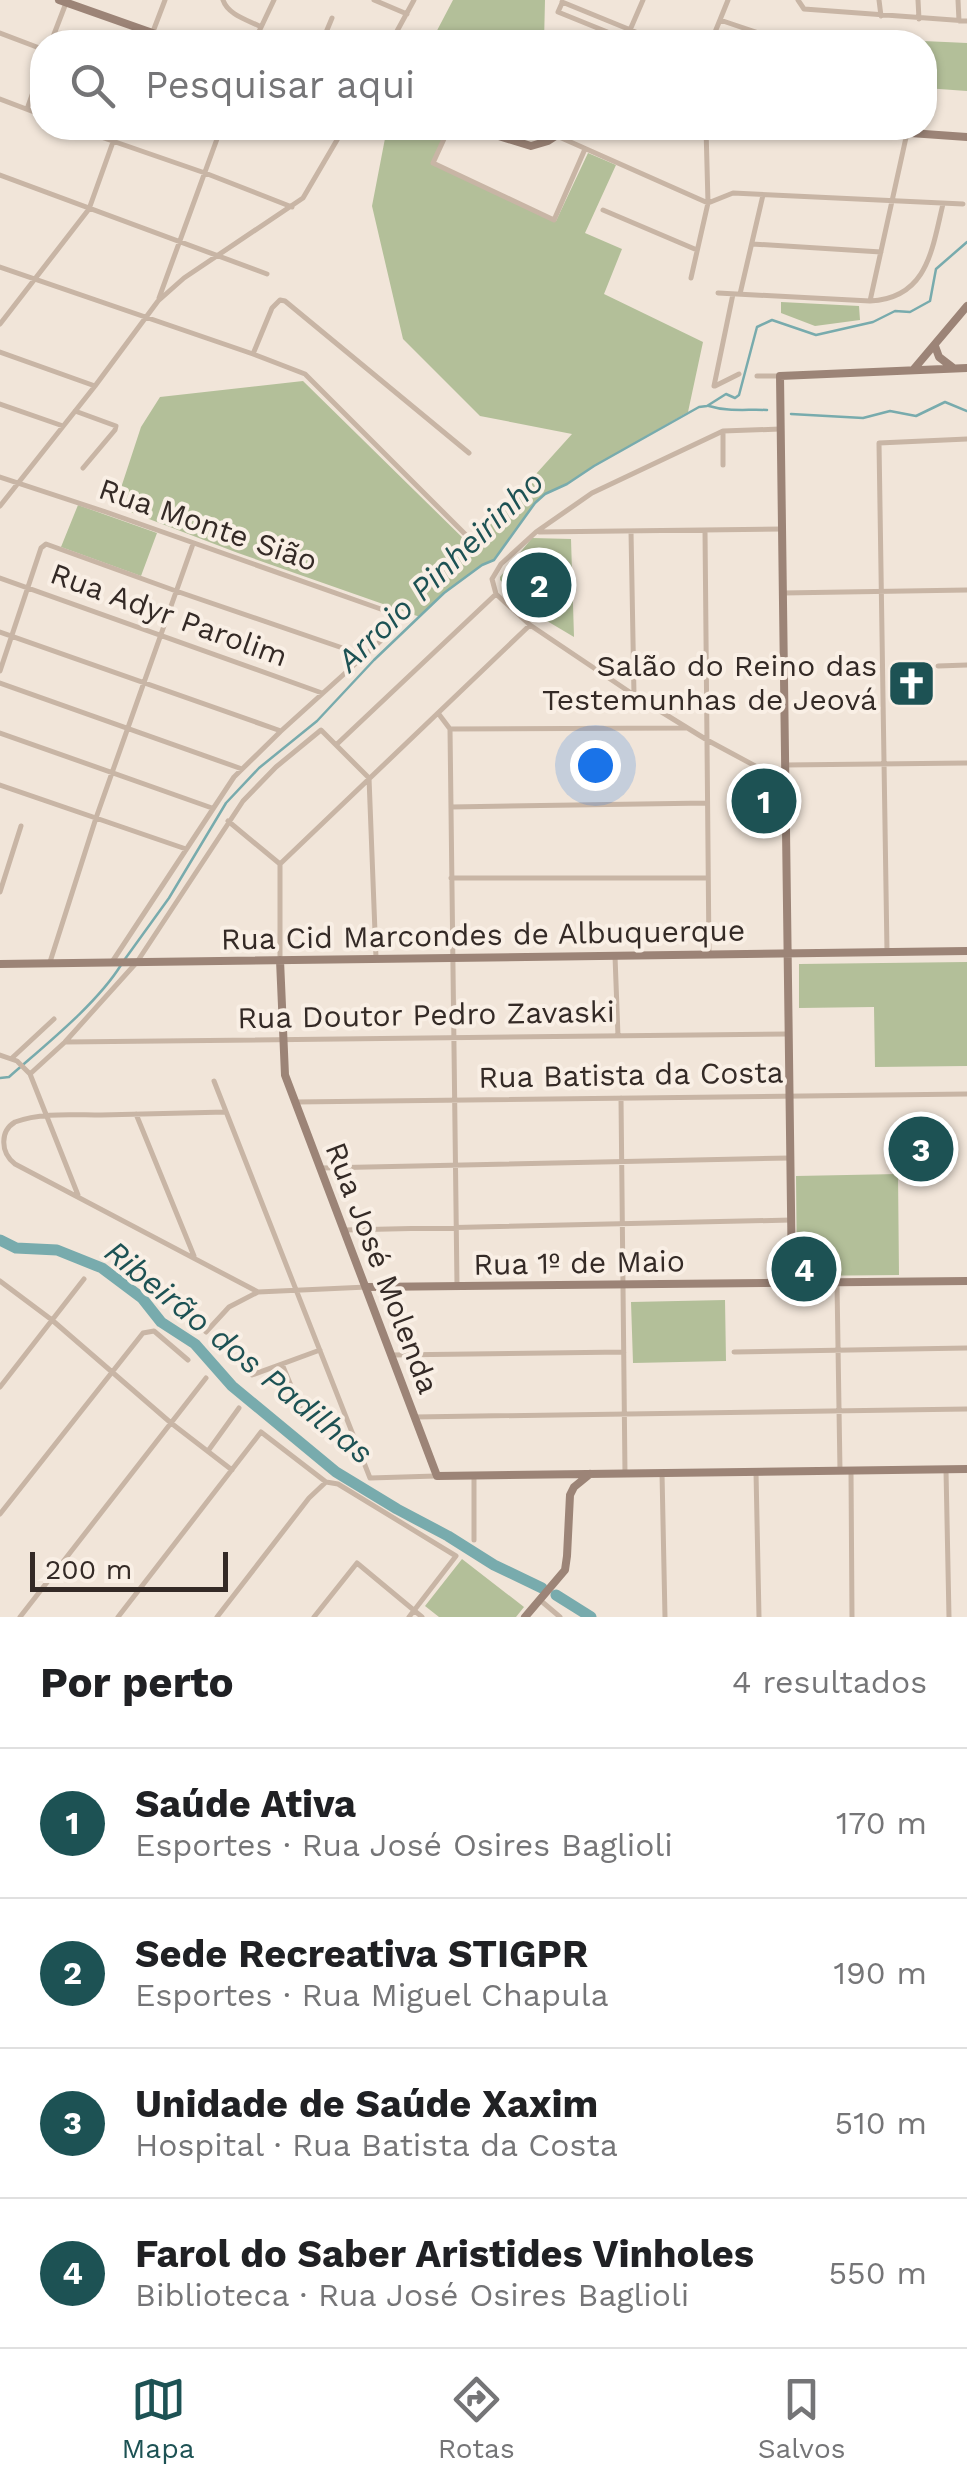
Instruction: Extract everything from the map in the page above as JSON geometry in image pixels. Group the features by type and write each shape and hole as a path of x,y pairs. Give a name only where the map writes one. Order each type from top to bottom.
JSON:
{"street":[{"path":"153,30 165,0"},
{"path":"223,0 232,13 261,28 274,0"},
{"path":"374,0 407,14"},
{"path":"398,30 414,0"},
{"path":"602,30 558,12 563,1 630,30 643,0"},
{"path":"716,30 727,0"},
{"path":"798,0 804,10 963,21 958,0"},
{"path":"879,0 881,16"},
{"path":"918,0 918,19"},
{"path":"55,30 64,1 146,30"},
{"path":"327,30 332,18"},
{"path":"720,20 749,30"},
{"path":"0,33 30,44"},
{"path":"0,99 30,110"},
{"path":"27,109 30,101"},
{"path":"937,134 967,137"},
{"path":"108,140 292,206"},
{"path":"0,506 158,301 217,140"},
{"path":"158,301 217,255 292,206 309,190 337,140"},
{"path":"444,140 433,163 554,220 585,149"},
{"path":"507,140 525,146 550,140"},
{"path":"565,140 708,203 734,193 963,204"},
{"path":"691,278 708,203 706,140"},
{"path":"870,301 905,140"},
{"path":"0,324 88,209 113,142"},
{"path":"0,175 266,274"},
{"path":"739,374 714,386 763,194"},
{"path":"718,294 870,301 902,293 919,278 930,260 944,203"},
{"path":"603,210 698,250"},
{"path":"752,244 881,252"},
{"path":"0,267 305,374 466,535"},
{"path":"253,354 272,308 280,300 291,305 469,453"},
{"path":"913,370 967,306"},
{"path":"936,346 942,360 956,369"},
{"path":"0,352 95,386"},
{"path":"757,376 967,368"},
{"path":"780,376 792,1283"},
{"path":"0,404 63,426"},
{"path":"75,411 116,426 82,468"},
{"path":"780,428 723,430 592,493 536,532 501,564 492,579 496,594 530,626 686,728 785,782"},
{"path":"723,430 723,465"},
{"path":"887,952 879,443 967,440"},
{"name":"Rua Monte Sião","path":"0,477 392,612 400,619 395,628 364,656"},
{"path":"536,532 782,529"},
{"path":"631,530 634,694"},
{"path":"704,530 708,954"},
{"path":"0,671 41,548 46,544 364,656 234,778 114,962"},
{"path":"49,964 193,544"},
{"name":"Rua Adyr Parolim","path":"0,578 323,694"},
{"path":"782,593 967,590"},
{"path":"336,745 496,594"},
{"path":"280,960 280,864 530,626"},
{"path":"0,632 281,731"},
{"path":"938,666 967,665"},
{"path":"0,683 242,769"},
{"path":"438,713 450,729 457,1286"},
{"path":"450,729 686,728"},
{"path":"28,1072 64,1042 134,962 243,800 321,730 370,778 376,959"},
{"path":"0,734 212,808"},
{"path":"785,765 967,762"},
{"path":"0,785 186,849"},
{"path":"450,807 707,804"},
{"path":"228,821 280,864"},
{"path":"0,892 21,826"},
{"path":"451,878 708,878"},
{"name":"Rua Cid Marcondes de Albuquerque","path":"0,964 967,951"},
{"path":"615,956 618,1036"},
{"name":"Rua José Molenda","path":"280,960 285,1075 437,1476"},
{"path":"15,1060 54,1019"},
{"name":"Rua Doutor Pedro Zavaski","path":"64,1042 788,1034"},
{"path":"0,1055 15,1060 28,1072 79,1198"},
{"path":"214,1081 370,1478 967,1469"},
{"name":"Rua Batista da Costa","path":"295,1102 967,1094"},
{"path":"621,1098 625,1474"},
{"path":"226,1112 47,1116 8,1126 1,1136 2,1150 15,1164 258,1292"},
{"path":"136,1114 195,1259"},
{"path":"321,1168 790,1158"},
{"path":"345,1230 791,1220"},
{"path":"0,1386 84,1279"},
{"path":"0,1280 232,1470"},
{"name":"Rua 1º de Maio","path":"258,1292 967,1281"},
{"path":"837,1282 840,1471"},
{"path":"206,1332 229,1307 258,1292"},
{"path":"0,1514 144,1332 154,1330 188,1360"},
{"path":"734,1352 967,1348"},
{"path":"252,1375 320,1350"},
{"path":"392,1356 624,1352"},
{"path":"282,1364 304,1417"},
{"path":"20,1617 206,1378"},
{"path":"208,1452 239,1408"},
{"path":"415,1417 967,1409"},
{"path":"118,1617 262,1432 326,1482 338,1484 456,1556 411,1614"},
{"path":"946,1470 949,1617"},
{"path":"850,1471 852,1617"},
{"path":"756,1472 760,1617"},
{"path":"662,1473 665,1617"},
{"path":"525,1617 559,1579 566,1565 570,1496 574,1487 590,1474"},
{"path":"558,1475 570,1496"},
{"path":"474,1476 474,1540"},
{"path":"217,1617 309,1498 326,1482"},
{"path":"314,1617 357,1562 411,1614 422,1617"},
{"path":"540,1600 560,1617"}],"green space":[{"path":"453,0 545,0 544,30 437,30"},
{"path":"937,42 967,43 967,91 937,89"},
{"path":"385,140 443,140 433,162 556,221 588,153 616,165 585,233 622,249 604,294 703,342 688,412 545,494 494,560 444,593 420,617 115,506 141,427 160,397 303,381 471,546 572,434 480,416 403,339 372,206"},
{"path":"781,302 859,306 860,320 815,326 781,313"},
{"path":"78,505 157,533 141,576 61,547"},
{"path":"532,538 571,539 574,637 542,618 500,580"},
{"path":"967,962 967,1066 875,1067 874,1007 799,1008 799,964"},
{"path":"898,1174 899,1275 797,1276 796,1176"},
{"path":"725,1300 726,1361 633,1363 631,1302"},
{"path":"462,1559 524,1607 516,1617 439,1617 425,1606"}],"waterway":[{"name":"Arroio Pinheirinho","path":"125,959 169,898 226,803 259,768 317,721 444,593 494,560 545,494 699,407 726,394 735,398 739,395 757,327 772,320 816,335 873,322 895,311 910,312 930,301 936,269 967,242"},
{"path":"791,414 863,418 890,411 916,416 945,402 967,411"},
{"path":"709,406 767,410"},
{"name":"Arroio Pinheirinho","path":"0,1078 9,1077 69,1024 121,965"},
{"name":"Ribeirão dos Padilhas","path":"0,1240 16,1248 57,1250 102,1268 142,1298 161,1322 195,1344 232,1386 336,1472 494,1565 542,1588"},
{"name":"Ribeirão dos Padilhas","path":"556,1595 591,1617"}],"place":[{"name":"Sede Recreativa STIGPR","path":"539,585"},
{"name":"Salão do Reino das Testemunhas de Jeová","path":"912,683"},
{"name":"Saúde Ativa","path":"764,801"},
{"name":"Unidade de Saúde Xaxim","path":"921,1149"},
{"name":"Farol do Saber Aristides Vinholes","path":"804,1269"}]}
